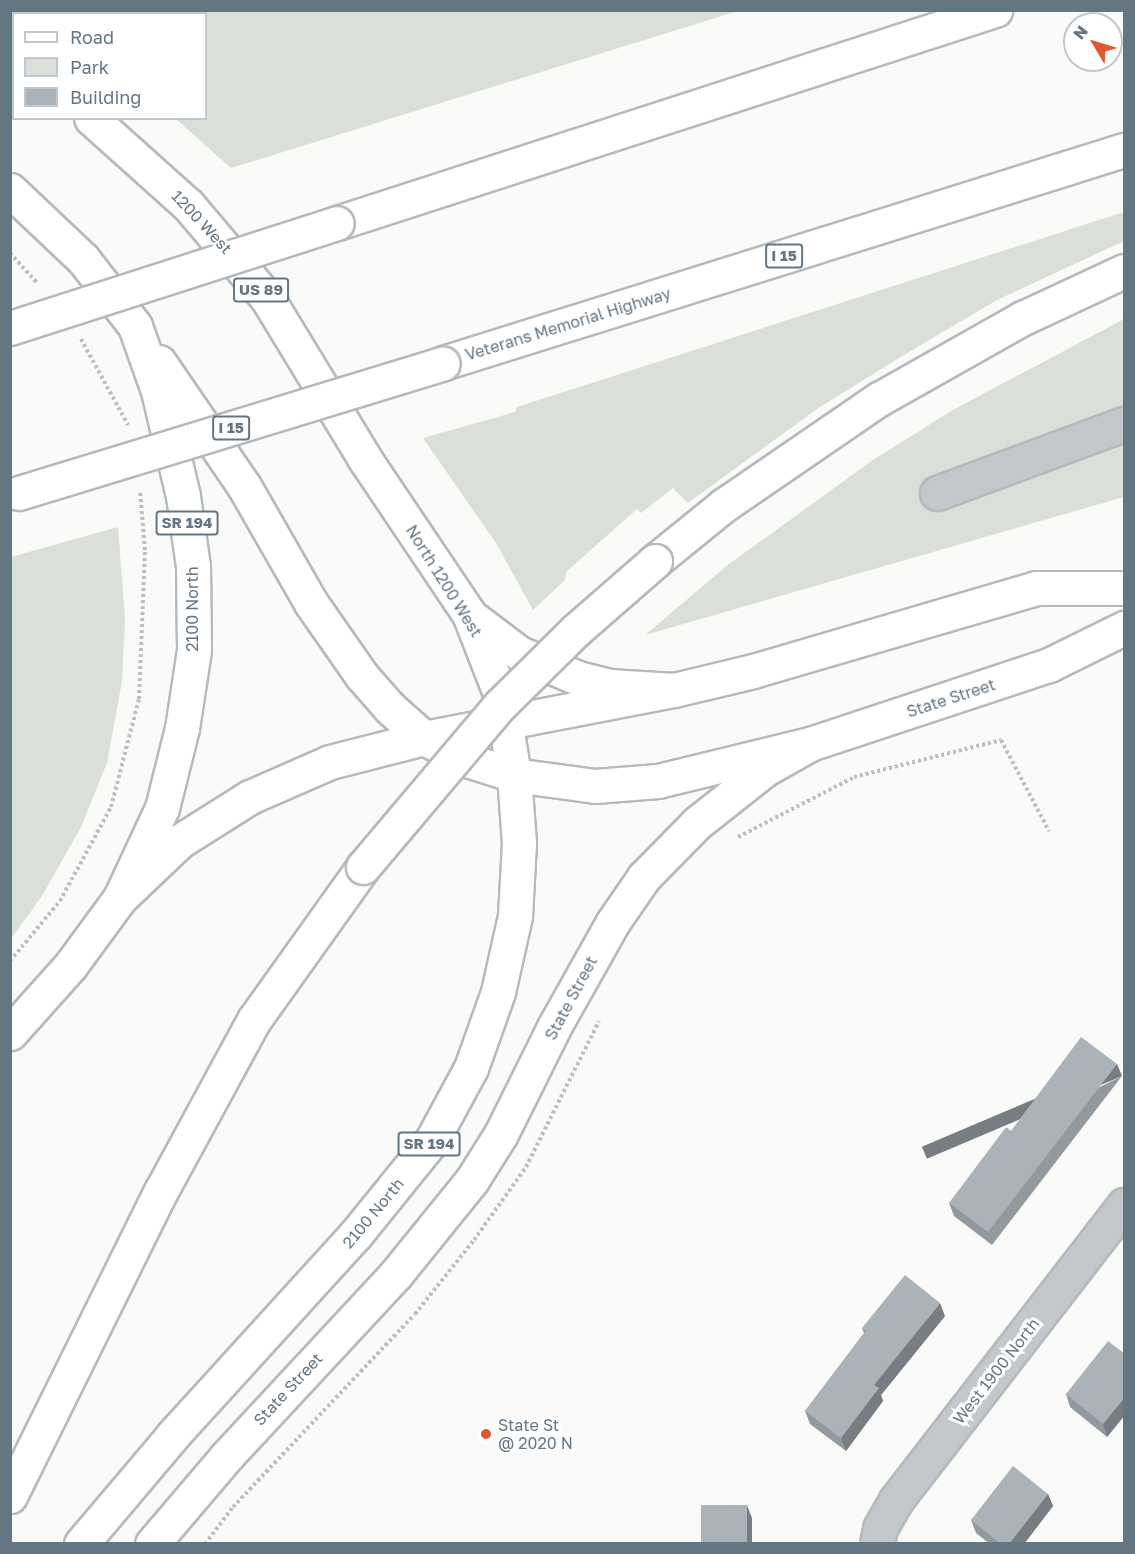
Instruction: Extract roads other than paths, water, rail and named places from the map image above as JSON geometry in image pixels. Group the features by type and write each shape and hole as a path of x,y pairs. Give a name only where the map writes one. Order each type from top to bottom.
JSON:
{"main road":[{"path":"10,328 995,10"},
{"name":"1200 West","path":"93,120 150,168 229,249 267,298 390,495"},
{"name":"Veterans Memorial Highway","path":"15,494 1125,150"},
{"name":"2100 North","path":"10,190 83,259 135,326 161,400 183,496 193,566 194,650 182,728 162,808 120,898 70,966 10,1033"},
{"path":"10,1496 161,1191 254,1020 363,867 500,705 576,630 724,505 879,399 1023,318 1125,271"},
{"path":"135,326 244,486 311,603 362,676 390,708 424,738 467,760 514,775 555,783 626,785 689,774 810,744"},
{"name":"North 1200 West","path":"390,495 469,614 494,670 507,723 514,775"},
{"path":"120,898 180,841 250,797 330,762 424,738 674,690 1036,588 1125,588"},
{"path":"469,614 519,653 578,678 620,687 674,690"},
{"name":"State Street","path":"152,1544 226,1457 396,1274 472,1180 527,1086 585,969 644,878 726,797 810,744 1049,665 1125,628"},
{"name":"2100 North","path":"81,1544 180,1426 356,1234 414,1164 453,1105 486,1030 515,916 519,843 514,775"}],"street":[{"path":"937,493 1125,424"},
{"name":"West 1900 North","path":"877,1544 880,1528 896,1500 1125,1205"}],"place":[{"name":"State St @ 2020 N","path":"486,1434"}]}
